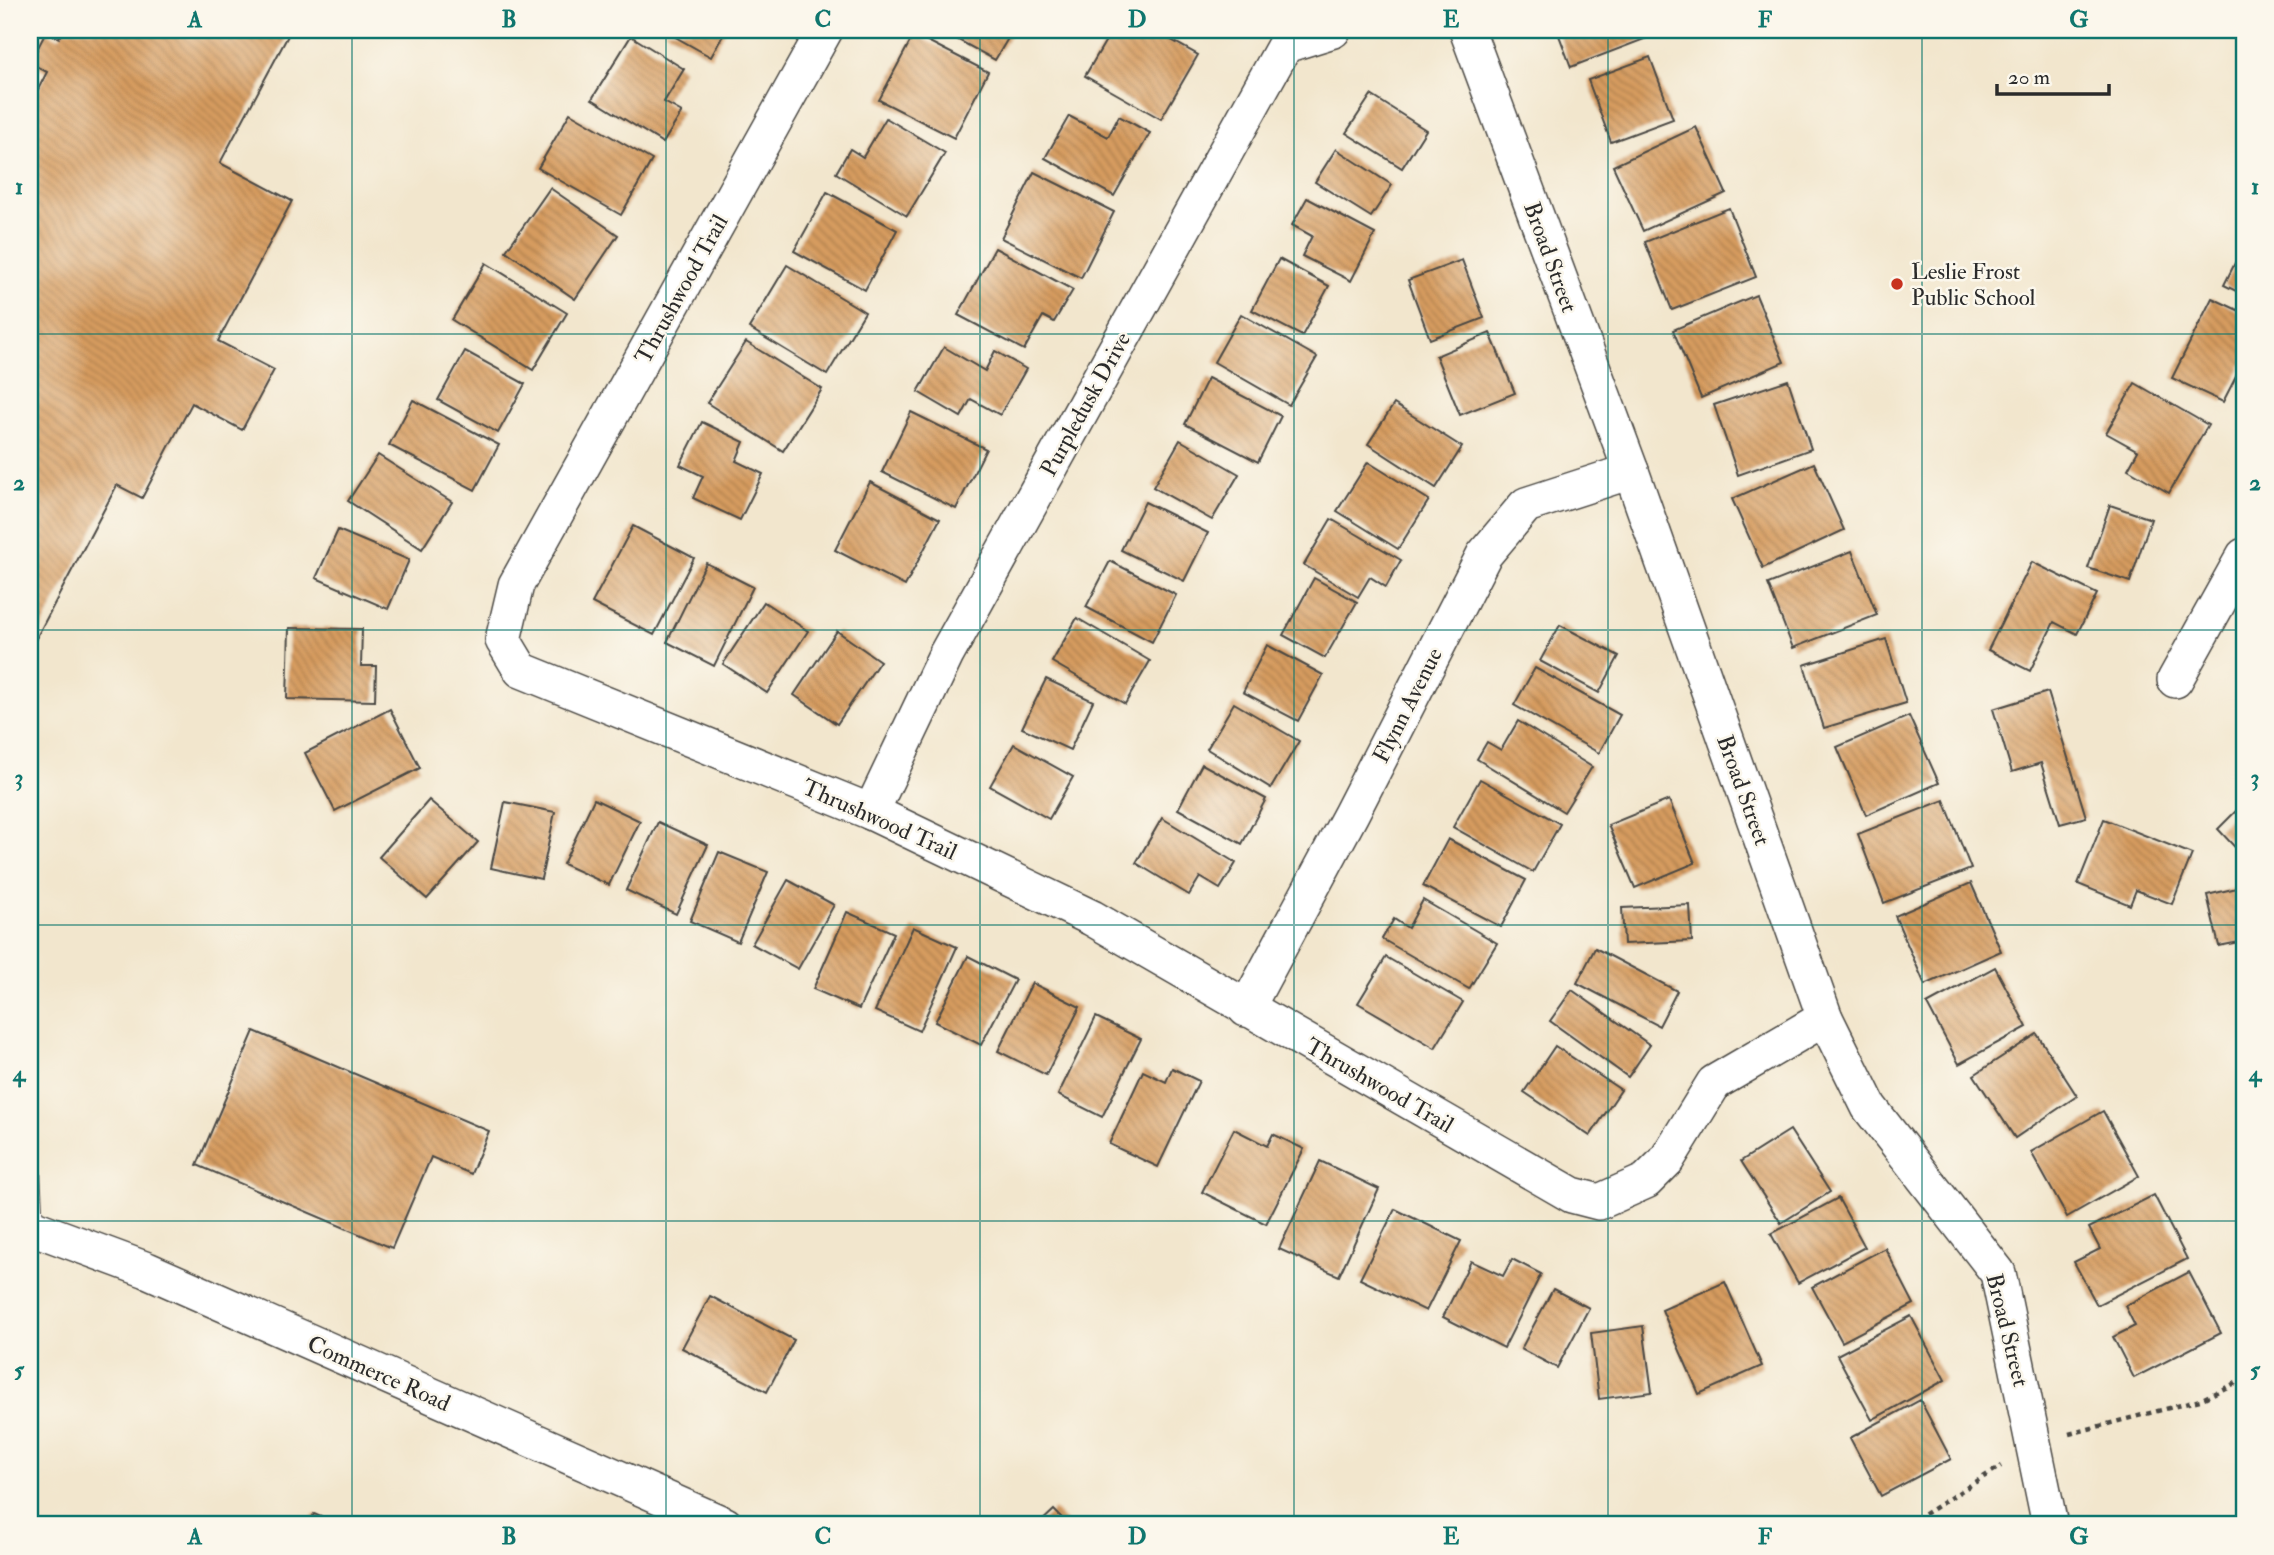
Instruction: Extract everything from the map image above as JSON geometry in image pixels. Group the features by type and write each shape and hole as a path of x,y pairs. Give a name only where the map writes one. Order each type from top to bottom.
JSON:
{"street":[{"name":"Thrushwood Trail","path":"825,30 516,585 503,640 521,670 872,812 1092,918 1572,1195 1599,1202 1646,1181 1666,1161 1714,1083 1825,1018"},
{"name":"Purpledusk Drive","path":"872,812 946,655 1285,45 1333,30"},
{"name":"Broad Street","path":"1467,30 1631,471 1825,1018 1869,1107 1998,1273 2049,1525"},
{"name":"Flynn Avenue","path":"1246,1009 1352,814 1484,555 1526,505 1631,471"},
{"path":"2175,680 2244,556"},
{"name":"Commerce Road","path":"32,1229 147,1270 725,1525"}],"lane":[{"path":"30,1150 32,1229"}],"path":[{"path":"1907,1525 2034,1446 2085,1429 2200,1400 2244,1379"}],"building":[{"path":"63,30 291,30 220,163 292,201 218,341 274,370 242,430 192,403 142,498 117,485 30,650 30,105 47,72 30,63 46,32 59,38"},
{"path":"663,30 726,30 711,57"},
{"path":"940,30 1013,30 995,60"},
{"path":"1112,30 1153,30 1198,55 1161,119 1085,76"},
{"path":"1557,30 1653,30 1655,35 1571,67"},
{"path":"914,34 988,72 954,138 879,100"},
{"path":"631,36 684,69 664,102 682,112 663,143 592,99"},
{"path":"1650,57 1673,119 1611,142 1588,80"},
{"path":"1371,95 1426,130 1402,168 1346,133"},
{"path":"570,113 652,160 621,215 538,168"},
{"path":"1069,116 1108,137 1119,116 1150,133 1114,196 1045,158"},
{"path":"886,118 945,153 907,216 836,173 850,149 863,157"},
{"path":"1696,127 1726,193 1643,231 1613,166"},
{"path":"1336,149 1392,185 1371,217 1315,182"},
{"path":"1034,172 1114,212 1081,278 1001,238"},
{"path":"550,188 618,235 575,299 506,251"},
{"path":"827,192 897,230 865,290 794,251"},
{"path":"1307,198 1375,234 1351,281 1302,256 1312,236 1292,225"},
{"path":"1729,208 1756,277 1672,310 1645,242"},
{"path":"2244,245 2244,295 2224,285"},
{"path":"995,248 1073,290 1054,322 1043,316 1024,350 958,315"},
{"path":"1279,259 1329,286 1302,336 1252,310"},
{"path":"1462,260 1484,318 1430,339 1408,280"},
{"path":"486,263 567,313 533,370 452,320"},
{"path":"787,265 865,312 827,375 749,328"},
{"path":"1756,295 1784,362 1701,398 1673,330"},
{"path":"2212,298 2244,313 2244,361 2223,402 2172,378"},
{"path":"1241,314 1317,357 1289,405 1214,362"},
{"path":"1490,333 1515,393 1460,415 1436,356"},
{"path":"746,342 822,389 783,451 707,403"},
{"path":"944,347 985,371 995,351 1026,369 1000,415 971,399 961,417 918,392"},
{"path":"465,351 525,384 498,433 438,400"},
{"path":"1208,378 1281,416 1258,462 1185,424"},
{"path":"1788,380 1811,449 1738,475 1714,405"},
{"path":"2135,383 2208,425 2169,493 2128,469 2138,451 2106,433"},
{"path":"413,400 499,445 475,490 389,445"},
{"path":"1394,404 1462,447 1436,488 1368,444"},
{"path":"911,412 986,449 956,509 882,472"},
{"path":"702,422 744,442 736,461 763,474 740,520 693,498 703,476 680,465"},
{"path":"1180,440 1239,474 1212,520 1153,487"},
{"path":"378,455 452,502 422,549 348,501"},
{"path":"1368,462 1429,500 1398,549 1337,511"},
{"path":"1814,463 1844,530 1763,568 1732,499"},
{"path":"870,482 940,519 905,586 835,550"},
{"path":"1145,502 1208,533 1184,581 1121,550"},
{"path":"2110,505 2151,519 2130,582 2088,568"},
{"path":"1331,519 1401,560 1386,587 1370,577 1358,597 1304,565"},
{"path":"633,526 694,558 654,635 592,603"},
{"path":"338,530 409,560 388,609 316,578"},
{"path":"1852,551 1877,615 1793,648 1768,584"},
{"path":"1110,561 1176,595 1152,642 1086,607"},
{"path":"2032,562 2097,594 2077,634 2054,622 2030,671 1988,650"},
{"path":"706,563 753,587 714,666 667,642"},
{"path":"1314,578 1357,602 1325,658 1283,635"},
{"path":"764,602 808,631 767,693 723,664"},
{"path":"1077,618 1150,661 1125,704 1052,662"},
{"path":"1560,625 1619,656 1599,693 1540,661"},
{"path":"289,628 362,629 361,666 376,666 375,701 287,699"},
{"path":"837,631 880,661 837,724 794,695"},
{"path":"1886,639 1906,703 1824,728 1804,665"},
{"path":"1267,645 1323,675 1298,721 1243,692"},
{"path":"1535,668 1620,715 1599,753 1514,705"},
{"path":"1046,679 1093,701 1070,750 1022,728"},
{"path":"2048,692 2086,817 2060,824 2041,763 2012,772 1993,709"},
{"path":"1234,703 1299,741 1271,788 1207,749"},
{"path":"390,709 420,768 335,811 305,753"},
{"path":"1909,716 1939,783 1866,815 1837,747"},
{"path":"1518,721 1592,767 1564,812 1477,759 1487,742 1501,750"},
{"path":"1014,744 1073,777 1049,819 990,786"},
{"path":"1202,764 1266,799 1242,844 1178,809"},
{"path":"1480,779 1560,824 1533,872 1453,827"},
{"path":"594,799 640,821 609,885 563,864"},
{"path":"429,800 478,842 427,899 379,857"},
{"path":"1669,800 1695,863 1635,888 1608,825"},
{"path":"1944,800 1971,869 1884,903 1858,834"},
{"path":"505,802 555,812 541,879 491,868"},
{"path":"2244,803 2244,857 2218,829"},
{"path":"1162,818 1236,863 1220,889 1200,877 1189,895 1136,863"},
{"path":"2104,819 2192,854 2172,904 2136,890 2130,905 2078,884"},
{"path":"658,822 708,845 676,914 626,890"},
{"path":"1448,839 1526,880 1501,927 1423,886"},
{"path":"719,852 768,872 738,942 690,921"},
{"path":"788,880 834,905 798,969 752,944"},
{"path":"1971,883 2001,951 1925,985 1895,916"},
{"path":"2237,888 2244,920 2244,941 2219,946 2207,895"},
{"path":"1423,900 1497,943 1469,989 1382,939 1394,919 1408,928"},
{"path":"1690,905 1692,941 1624,944 1622,908"},
{"path":"847,912 894,933 859,1009 813,989"},
{"path":"913,927 957,947 919,1031 875,1011"},
{"path":"1595,948 1677,991 1659,1026 1577,983"},
{"path":"968,956 1015,980 981,1045 935,1022"},
{"path":"1386,957 1463,1002 1435,1048 1358,1003"},
{"path":"1995,967 2027,1027 1959,1064 1927,1004"},
{"path":"1032,983 1080,1007 1046,1075 998,1051"},
{"path":"1572,990 1650,1045 1628,1077 1550,1021"},
{"path":"1096,1017 1141,1039 1102,1117 1058,1095"},
{"path":"254,1031 489,1131 471,1174 431,1157 392,1248 197,1165"},
{"path":"2037,1034 2077,1096 2015,1138 1974,1075"},
{"path":"1555,1046 1621,1090 1590,1136 1524,1092"},
{"path":"1172,1068 1199,1081 1158,1167 1109,1144 1143,1071 1166,1082"},
{"path":"2103,1111 2139,1176 2067,1217 2031,1152"},
{"path":"1234,1129 1267,1146 1273,1134 1304,1149 1266,1224 1202,1192"},
{"path":"1790,1130 1830,1192 1781,1223 1741,1161"},
{"path":"1320,1161 1379,1189 1339,1276 1279,1249"},
{"path":"2154,1195 2187,1259 2097,1305 2074,1262 2100,1249 2089,1228"},
{"path":"1838,1198 1865,1247 1798,1283 1771,1234"},
{"path":"1395,1209 1461,1241 1426,1311 1360,1279"},
{"path":"1885,1248 1914,1304 1842,1342 1812,1287"},
{"path":"1512,1259 1541,1274 1504,1348 1443,1317 1471,1261 1503,1276"},
{"path":"2189,1272 2221,1333 2134,1378 2113,1337 2135,1326 2125,1306"},
{"path":"1725,1282 1762,1366 1699,1394 1662,1310"},
{"path":"1553,1289 1589,1308 1557,1368 1521,1349"},
{"path":"710,1296 794,1340 767,1392 682,1348"},
{"path":"1911,1316 1945,1380 1872,1420 1837,1355"},
{"path":"1643,1326 1652,1392 1599,1399 1591,1333"},
{"path":"1920,1400 1951,1459 1881,1496 1850,1438"},
{"path":"1054,1510 1068,1524 1038,1525"},
{"path":"314,1514 339,1525 308,1525"}],"place":[{"name":"Leslie Frost Public School","path":"1897,284"}]}
